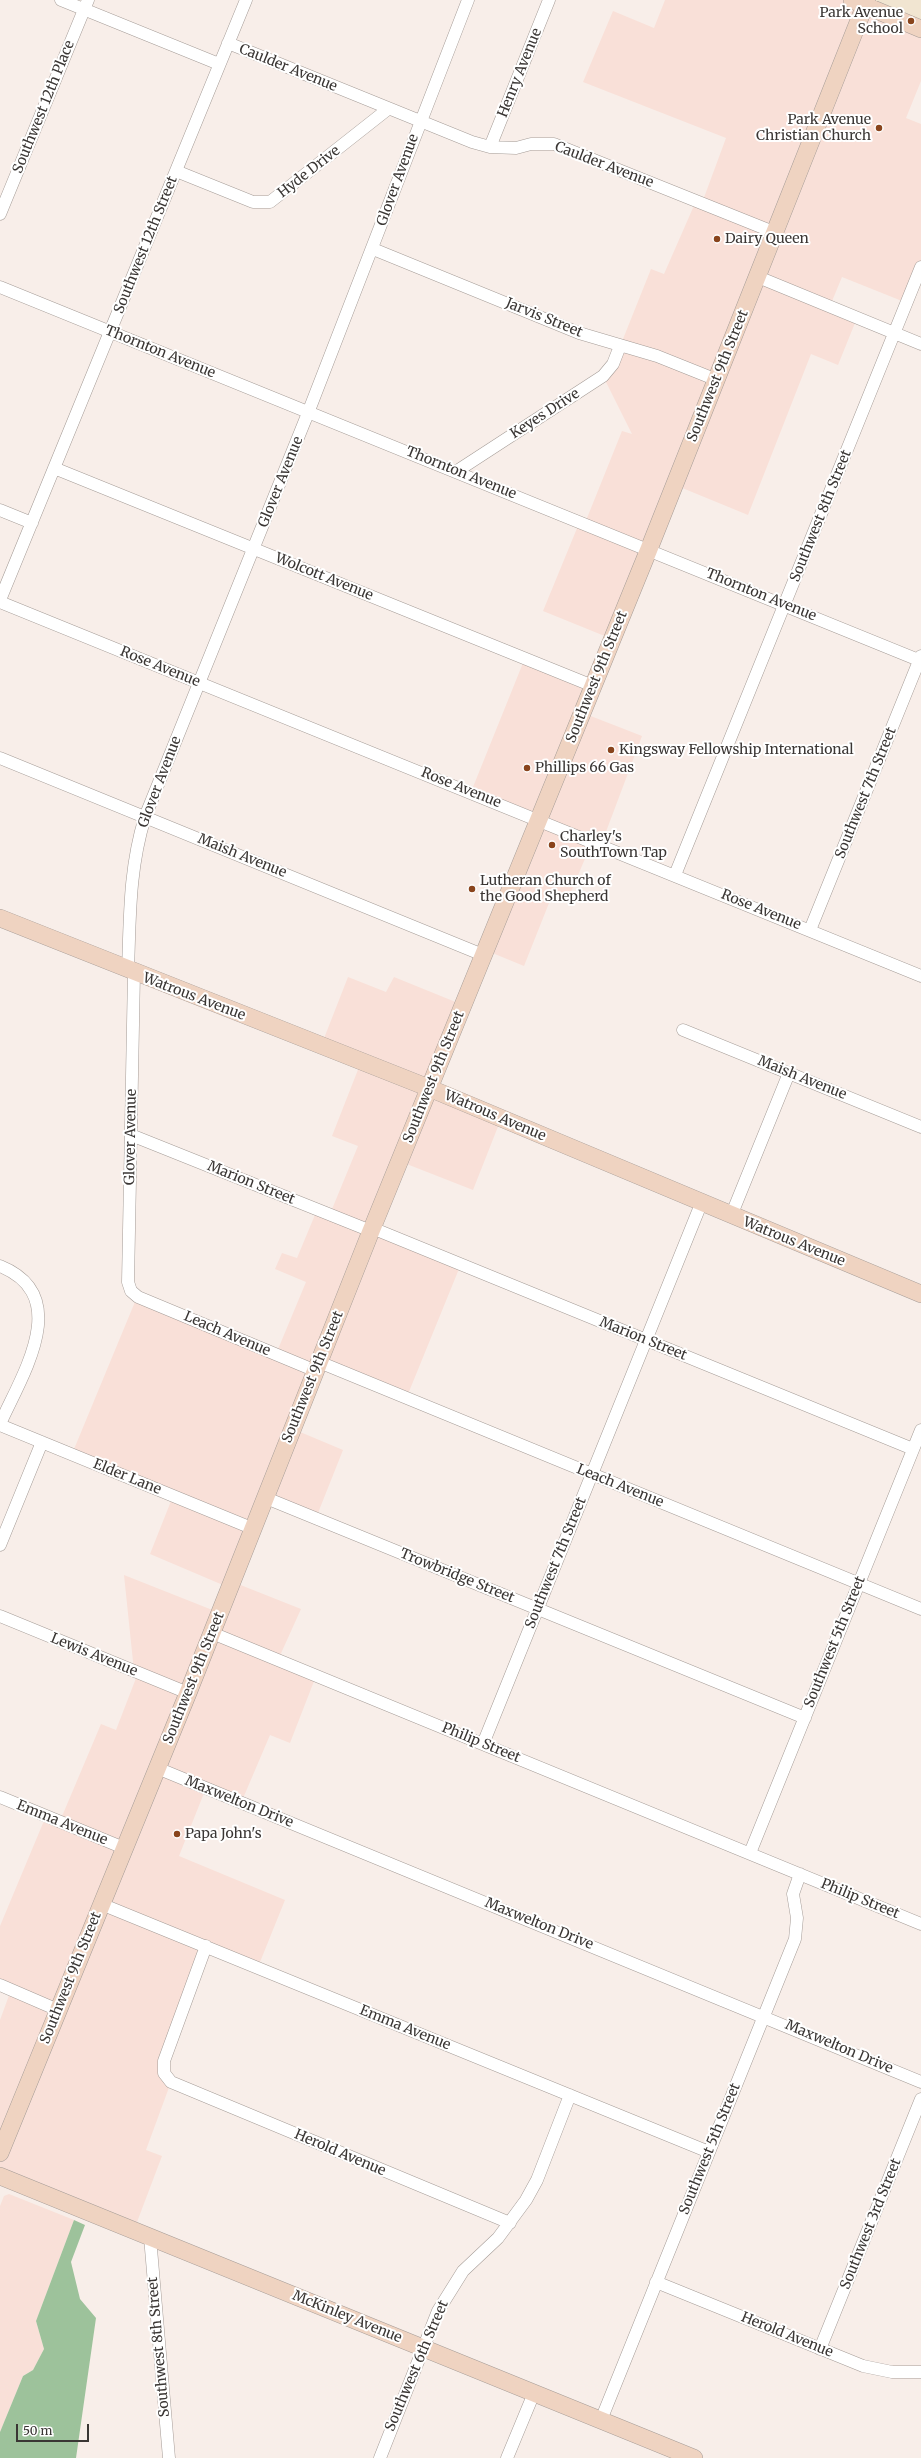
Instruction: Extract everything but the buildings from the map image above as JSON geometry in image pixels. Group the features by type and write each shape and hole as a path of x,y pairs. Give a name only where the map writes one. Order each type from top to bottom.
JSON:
{"main road":[{"path":"861,2 921,29"},
{"name":"Southwest 9th Street","path":"0,2153 212,1634 429,1088 776,233 861,2"},
{"name":"Watrous Avenue","path":"0,918 131,972 429,1088 701,1204 921,1294"},
{"name":"McKinley Avenue","path":"0,2176 694,2458"}],"street":[{"name":"Caulder Avenue","path":"61,0 86,5 219,64"},
{"name":"Southwest 12th Street","path":"0,601 246,0"},
{"name":"Glover Avenue","path":"138,1297 131,1291 128,1282 131,1135 131,875 137,842 145,817 373,249 419,121 466,0"},
{"name":"Henry Avenue","path":"490,147 549,0"},
{"name":"Southwest 12th Place","path":"0,214 86,5"},
{"name":"Caulder Avenue","path":"228,43 472,142 490,147 516,148 532,144 554,144 776,233"},
{"name":"Hyde Drive","path":"176,170 253,202 270,202 388,109"},
{"name":"Jarvis Street","path":"373,249 579,333 657,356 716,380"},
{"name":"Southwest 8th Street","path":"675,875 921,267"},
{"path":"758,277 921,344"},
{"name":"Thornton Avenue","path":"0,287 308,413 457,471 920,659"},
{"name":"Keyes Drive","path":"457,471 603,376 613,364 620,346"},
{"name":"Wolcott Avenue","path":"54,468 593,686"},
{"path":"0,510 32,523"},
{"name":"Rose Avenue","path":"0,601 539,819 921,976"},
{"name":"Southwest 7th Street","path":"810,930 920,659"},
{"name":"Maish Avenue","path":"0,758 483,955"},
{"name":"Maish Avenue","path":"683,1030 921,1127"},
{"path":"731,1216 789,1073"},
{"name":"Marion Street","path":"131,1135 646,1340 913,1449"},
{"name":"Southwest 7th Street","path":"483,1744 701,1204"},
{"path":"0,1424 32,1353 38,1331 39,1315 36,1299 29,1285 17,1274 1,1266"},
{"name":"Leach Avenue","path":"138,1297 592,1474 921,1609"},
{"name":"Elder Lane","path":"0,1424 254,1529"},
{"name":"Southwest 5th Street","path":"750,1853 921,1430"},
{"path":"0,1545 42,1442"},
{"name":"Trowbridge Street","path":"266,1498 805,1718"},
{"name":"Lewis Avenue","path":"0,1616 188,1693"},
{"name":"Philip Street","path":"212,1634 921,1924"},
{"name":"Maxwelton Drive","path":"157,1768 764,2016 921,2082"},
{"name":"Emma Avenue","path":"0,1797 124,1848"},
{"name":"Southwest 5th Street","path":"601,2420 795,1939 797,1918 793,1894 800,1874"},
{"name":"Emma Avenue","path":"101,1904 709,2152"},
{"name":"Herold Avenue","path":"206,1946 164,2061 164,2073 171,2082 510,2223"},
{"path":"0,1986 58,2010"},
{"name":"Southwest 6th Street","path":"380,2458 438,2311 453,2284 510,2223 537,2180 570,2095"},
{"name":"Southwest 3rd Street","path":"820,2349 921,2099"},
{"name":"Southwest 8th Street","path":"150,2237 169,2458"},
{"name":"Herold Avenue","path":"656,2282 863,2366 892,2372 921,2372"},
{"path":"507,2458 534,2393"}],"shaded area":[{"path":"665,0 852,0 921,29 921,81 906,118 921,124 921,267 907,303 842,277 830,306 857,318 838,365 811,354 748,515 675,485 612,639 543,611 580,521 585,523 622,431 632,434 603,376 613,364 651,269 664,274 696,201 702,203 726,138 583,82 613,11 654,28"},
{"name":"Park Avenue School","path":"867,0 921,0 921,29"},
{"path":"525,658 593,686 583,713 642,736 601,845 592,842 568,899 553,893 524,966 485,950 539,819 471,792"},
{"path":"348,977 386,992 394,977 463,1005 429,1088 501,1119 473,1190 399,1161 372,1228 461,1264 406,1399 319,1363 293,1429 343,1450 316,1518 266,1498 233,1582 301,1609 278,1660 316,1676 290,1743 270,1735 241,1803 206,1788 179,1856 285,1900 258,1967 207,1946 164,2061 171,2082 146,2150 162,2156 134,2230 0,2176 0,2020 11,1990 0,1985 0,1926 46,1816 60,1821 101,1724 116,1730 138,1673 134,1671 124,1575 220,1613 230,1588 150,1554 173,1496 72,1454 137,1297 276,1354 306,1282 275,1269 282,1253 297,1258 317,1210 330,1214 358,1146 332,1136 361,1062 321,1046"},
{"path":"9,2194 74,2220 36,2321 44,2349 33,2370 23,2376 0,2432 0,2206 4,2196"}],"green space":[{"path":"74,2220 85,2225 71,2262 80,2299 96,2318 76,2458 0,2458 0,2432 23,2376 33,2370 44,2349 36,2321"}],"place":[{"name":"Park Avenue School","path":"911,21"},
{"name":"Park Avenue Christian Church","path":"879,128"},
{"name":"Dairy Queen","path":"717,239"},
{"name":"Kingsway Fellowship International","path":"611,750"},
{"name":"Phillips 66 Gas","path":"527,768"},
{"name":"Charley's SouthTown Tap","path":"552,845"},
{"name":"Lutheran Church of the Good Shepherd","path":"472,889"},
{"name":"Papa John's","path":"177,1834"}]}
